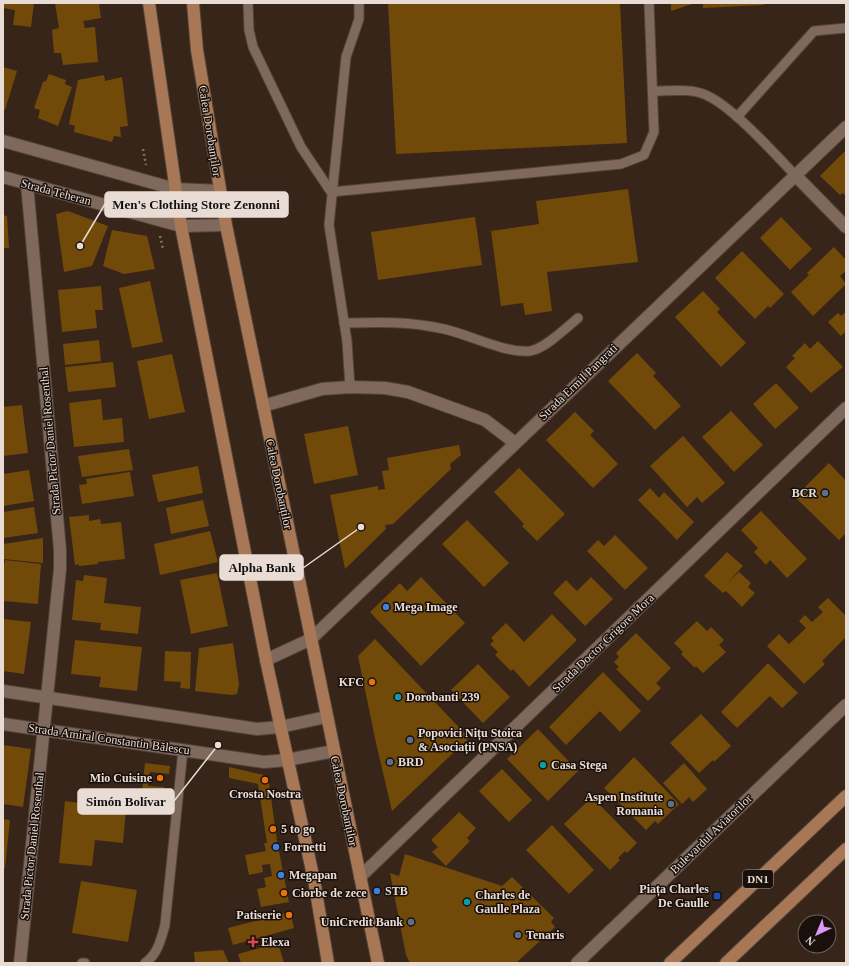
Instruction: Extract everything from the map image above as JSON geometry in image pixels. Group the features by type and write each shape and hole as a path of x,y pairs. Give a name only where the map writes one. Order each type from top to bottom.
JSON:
{"main road":[{"path":"149,3 181,226 266,660 314,880 328,963"},
{"name":"Calea Dorobanților","path":"193,3 197,50 226,225 326,717 378,963"},
{"name":"DN1","path":"670,963 846,796"},
{"path":"726,963 846,850"}],"street":[{"name":"Strada Ermil Pangrati","path":"266,660 311,639 846,127"},
{"path":"3,142 175,189 220,191"},
{"path":"795,175 846,227"},
{"name":"Strada Teheran","path":"3,177 181,226 226,225"},
{"name":"Strada Pictor Daniel Rosenthal","path":"20,963 60,569 60,550 27,184"},
{"path":"264,406 322,388 385,388 408,392 485,420 515,443"},
{"name":"Strada Doctor Grigore Mora","path":"360,877 846,408"},
{"path":"3,691 258,729 280,727 326,717"},
{"name":"Bulevardul Aviatorilor","path":"577,963 846,705"},
{"name":"Strada Amiral Constantin Bălescu","path":"3,724 264,762 287,760 334,751"}],"lane":[{"path":"248,3 249,30 253,48 301,148 332,192"},
{"path":"350,387 347,341 329,225 346,57 359,19 359,3"},
{"path":"332,192 621,164 644,155 654,132 654,91 649,3"},
{"path":"736,117 814,31 846,28"},
{"path":"654,91 689,90 706,95 736,117 795,175"},
{"path":"344,323 397,321 445,329 512,349 532,351 545,345 578,318"},
{"path":"145,963 151,958 160,944 165,925 183,750"}],"building":[{"path":"3,3 34,3 31,27 13,25 15,10 3,8"},
{"path":"55,3 99,3 101,18 83,21 85,28 95,27 98,62 63,65 61,53 54,53 52,30 59,28"},
{"path":"388,3 620,3 627,143 396,154"},
{"path":"671,3 695,3 671,11"},
{"path":"703,3 764,3 764,5 703,8"},
{"path":"3,67 17,71 5,110 3,110"},
{"path":"49,74 66,80 65,84 72,87 58,126 38,118 40,110 34,108 43,82 46,81"},
{"path":"104,75 105,81 122,77 128,126 120,127 121,137 114,136 112,142 74,132 75,126 69,124 78,80"},
{"path":"846,150 846,196 843,193 840,195 820,176"},
{"path":"628,189 638,262 547,272 552,311 525,315 523,303 501,306 491,231 539,224 536,201"},
{"path":"68,211 108,226 92,266 64,272 56,214"},
{"path":"3,215 7,216 9,248 3,248"},
{"path":"475,217 482,265 378,280 371,232"},
{"path":"781,217 812,249 790,270 760,238"},
{"path":"112,230 147,236 155,269 124,274 103,266"},
{"path":"834,247 846,260 846,271 840,276 846,284 813,316 791,292 809,275 807,273"},
{"path":"742,251 784,294 770,308 768,306 755,319 715,278"},
{"path":"150,281 163,342 132,348 119,288"},
{"path":"101,286 103,310 95,310 97,328 62,332 58,290"},
{"path":"703,291 720,309 717,312 746,343 721,367 675,317"},
{"path":"846,312 846,331 841,336 828,322 838,313 841,316"},
{"path":"99,340 101,361 65,365 63,344"},
{"path":"818,341 843,367 811,393 786,367 795,358 792,356 805,343 810,349"},
{"path":"637,353 656,373 653,376 681,406 655,430 608,381"},
{"path":"172,354 185,412 149,419 137,361"},
{"path":"113,362 116,387 68,392 65,367"},
{"path":"776,383 799,408 775,429 753,404"},
{"path":"101,399 103,420 122,418 124,442 74,447 69,403"},
{"path":"22,405 28,453 3,456 3,407"},
{"path":"731,411 763,445 734,472 702,437"},
{"path":"575,412 594,431 590,435 618,464 593,488 546,440"},
{"path":"348,426 358,475 314,484 304,434"},
{"path":"683,436 725,483 702,503 697,497 687,507 650,466"},
{"path":"459,445 461,455 450,464 451,469 393,524 385,525 386,529 345,569 330,495 378,486 378,490 385,489 382,471 389,470 387,458"},
{"path":"129,449 133,470 82,477 78,456"},
{"path":"829,463 846,481 846,533 839,540 795,497"},
{"path":"198,466 203,493 158,502 152,475"},
{"path":"519,468 565,514 537,541 522,526 524,524 494,492"},
{"path":"29,470 34,501 3,506 3,474"},
{"path":"130,472 134,496 82,504 79,485 87,484 86,479"},
{"path":"650,488 659,498 664,492 694,522 677,540 638,500"},
{"path":"203,500 209,526 171,534 166,508"},
{"path":"34,507 38,533 3,538 3,512"},
{"path":"761,511 807,559 787,578 770,560 766,565 754,552 758,548 741,530"},
{"path":"89,515 89,521 100,519 101,524 121,522 125,559 98,562 98,564 75,565 69,517"},
{"path":"467,520 509,563 484,587 442,544"},
{"path":"210,531 218,562 160,575 154,544"},
{"path":"615,535 648,568 625,590 587,551 598,540 604,546"},
{"path":"43,538 43,563 3,559 3,544"},
{"path":"727,552 743,566 728,582 739,572 751,583 748,587 755,593 742,607 726,591 723,593 704,576"},
{"path":"5,560 41,564 38,604 3,601 3,570"},
{"path":"217,573 228,626 191,634 180,580"},
{"path":"84,575 107,578 104,603 141,607 138,634 100,630 101,623 72,620 76,580 83,581"},
{"path":"421,577 465,623 421,666 370,612 400,583 407,591"},
{"path":"591,577 613,599 585,626 553,593 566,580 577,591"},
{"path":"828,598 846,616 846,637 822,661 825,664 804,684 767,646 779,634 789,644 806,628 799,621 805,615 812,622 823,612 818,607"},
{"path":"552,614 577,640 529,687 513,669 511,671 495,655 498,652 490,644 494,641 491,638 506,623 524,642"},
{"path":"3,619 31,622 24,674 3,671"},
{"path":"697,621 707,631 711,627 724,640 719,645 726,652 703,673 696,666 695,668 681,654 683,652 674,643"},
{"path":"636,633 671,668 656,683 661,688 648,701 616,669 619,667 614,662 619,657 616,653"},
{"name":"Dorobanti 239","path":"375,639 469,738 392,811 358,656"},
{"path":"75,640 142,647 137,691 99,687 101,677 71,674"},
{"path":"233,643 239,684 237,694 232,695 195,691 199,648"},
{"path":"165,651 191,652 190,689 180,688 181,682 164,681"},
{"path":"768,663 798,693 782,708 770,696 737,728 721,712"},
{"path":"478,664 510,697 483,723 451,690"},
{"path":"603,672 641,711 620,732 600,711 566,745 549,727"},
{"path":"701,714 731,746 714,762 713,760 699,773 670,743"},
{"name":"Casa Stega","path":"538,729 578,771 548,801 507,759"},
{"path":"3,745 31,749 23,807 3,804"},
{"path":"634,757 679,804 658,824 655,821 646,830 604,788"},
{"path":"145,763 170,766 169,774 150,772 148,786 164,787 162,802 141,800"},
{"path":"684,763 707,789 693,802 689,797 682,804 663,783"},
{"path":"229,767 268,776 277,841 289,902 261,907 257,889 266,887 264,878 272,876 270,864 262,865 263,872 249,875 245,855 266,851 264,843 267,843 258,784 229,778"},
{"path":"502,769 532,800 509,822 479,791"},
{"path":"592,797 637,843 627,853 625,851 618,858 620,860 610,870 564,824"},
{"path":"65,801 126,809 123,843 95,840 92,866 59,863"},
{"path":"459,812 476,828 467,838 470,841 446,866 432,852 438,847 431,840"},
{"path":"3,819 10,820 5,868 3,868"},
{"path":"552,825 594,870 569,894 526,850"},
{"name":"Charles de Gaulle Plaza","path":"405,854 502,886 512,877 554,918 551,922 555,927 516,963 410,963 406,955 390,873 399,876"},
{"path":"81,881 137,890 128,942 72,933"},
{"path":"290,912 294,928 233,945 228,928"},
{"path":"278,943 284,963 241,963 238,954"},
{"path":"223,950 229,963 195,963 194,952"}],"place":[{"name":"Men's Clothing Store Zenonni","path":"80,246"},
{"name":"BCR","path":"825,493"},
{"name":"Alpha Bank","path":"361,527"},
{"name":"Mega Image","path":"386,607"},
{"name":"KFC","path":"372,682"},
{"name":"Dorobanti 239","path":"398,697"},
{"name":"Popovici Nițu Stoica & Asociații (PNSA)","path":"410,740"},
{"name":"Simón Bolívar","path":"218,745"},
{"name":"BRD","path":"390,762"},
{"name":"Casa Stega","path":"543,765"},
{"name":"Mio Cuisine","path":"160,778"},
{"name":"Crosta Nostra","path":"265,780"},
{"name":"Aspen Institute Romania","path":"671,804"},
{"name":"5 to go","path":"273,829"},
{"name":"Fornetti","path":"276,847"},
{"name":"Megapan","path":"281,875"},
{"name":"STB","path":"377,891"},
{"name":"Ciorbe de zece","path":"284,893"},
{"name":"Piața Charles De Gaulle","path":"717,896"},
{"name":"Charles de Gaulle Plaza","path":"467,902"},
{"name":"Patiserie","path":"289,915"},
{"name":"UniCredit Bank","path":"411,922"},
{"name":"Tenaris","path":"518,935"},
{"name":"Elexa","path":"253,942"}]}
